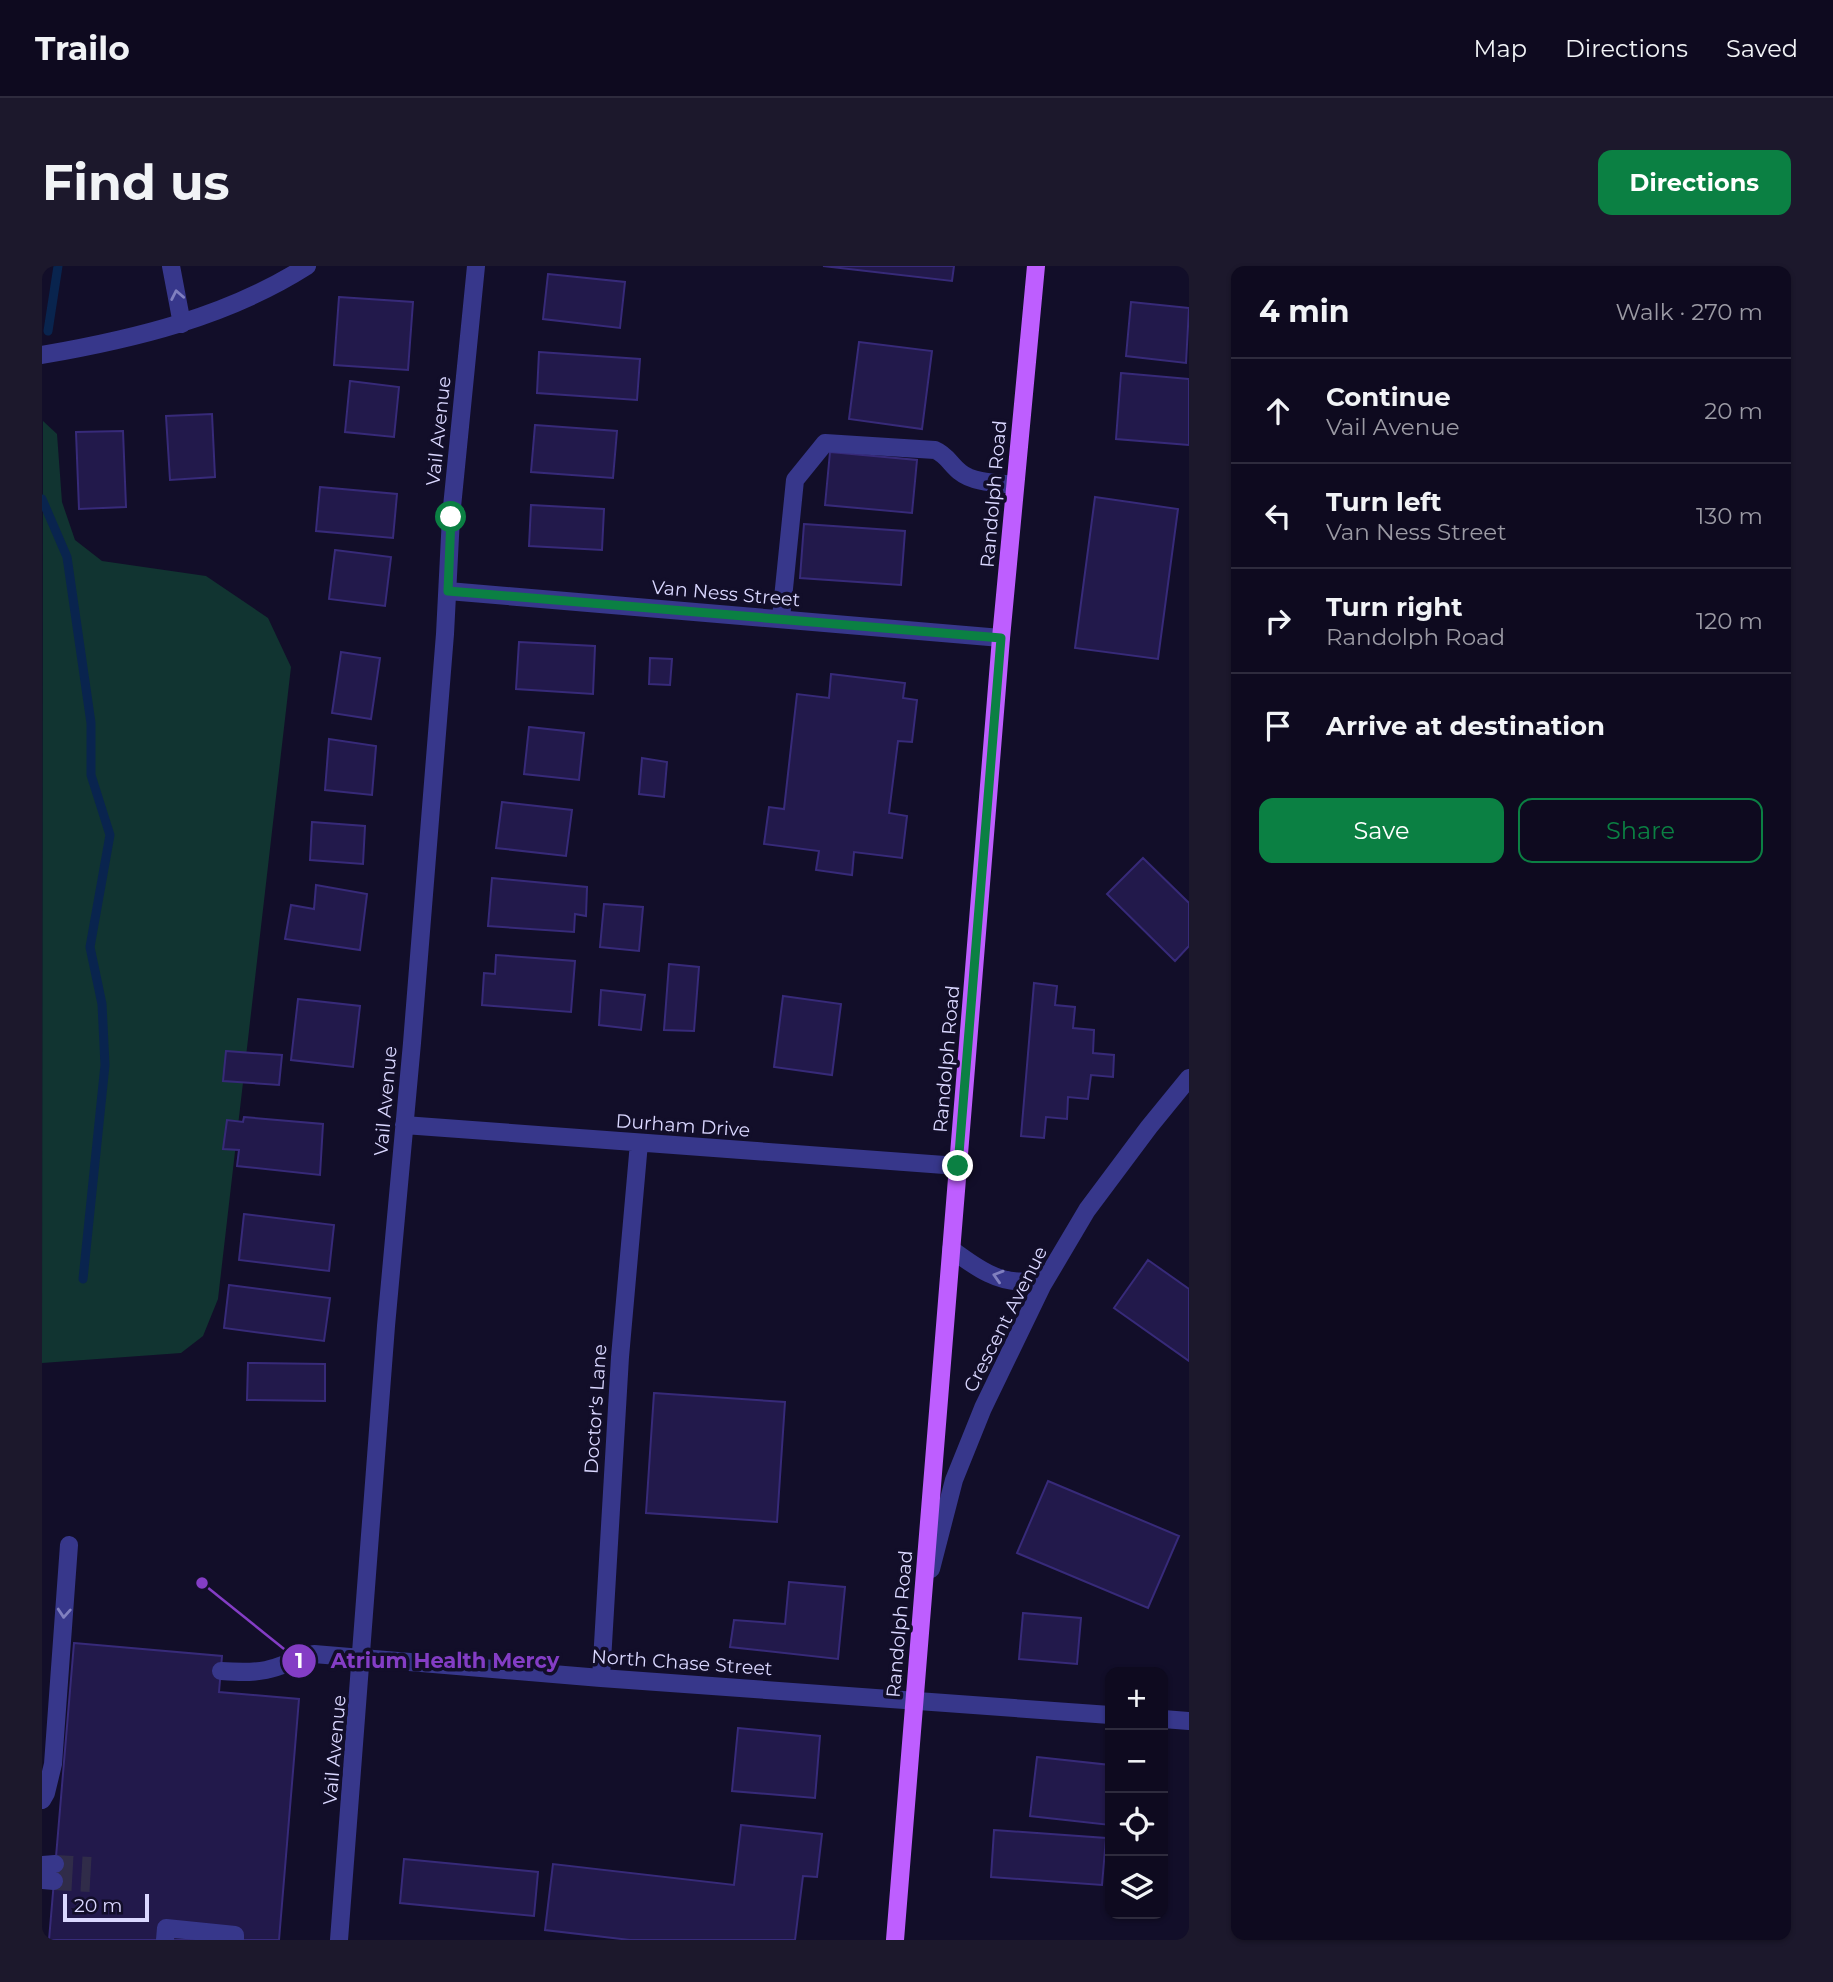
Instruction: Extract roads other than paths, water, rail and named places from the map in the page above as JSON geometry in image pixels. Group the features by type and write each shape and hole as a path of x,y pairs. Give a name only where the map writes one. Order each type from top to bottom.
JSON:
{"main road":[{"name":"Randolph Road","path":"895,1940 1001,638 1036,266"}],"street":[{"path":"171,266 182,324"},
{"path":"42,355 182,324 228,307 289,278 307,266"},
{"name":"Vail Avenue","path":"339,1940 363,1658 386,1326 448,591 451,517 476,266"},
{"path":"781,618 795,480 825,443 935,450 945,454 960,473 970,478 1015,485"},
{"name":"Van Ness Street","path":"448,591 1001,638"},
{"name":"Crescent Avenue","path":"922,1610 954,1480 983,1408 1050,1272 1087,1210 1189,1078"},
{"name":"Durham Drive","path":"404,1125 958,1166"},
{"name":"Doctor's Lane","path":"601,1678 620,1357 639,1143"},
{"path":"951,1249 978,1269 1004,1279 1030,1281 1050,1272"},
{"path":"42,1800 53,1764 69,1545"},
{"name":"North Chase Street","path":"221,1671 269,1670 298,1657 314,1654 1105,1715"},
{"path":"1168,1719 1189,1721"},
{"path":"166,1934 235,1938"}],"waterway":[{"path":"48,331 58,266"},
{"path":"42,499 67,557 91,723 91,775 110,835 90,947 102,1004 105,1065 83,1279"}],"tunnel":[{"path":"55,1864 91,1866"},
{"path":"54,1881 90,1883"}],"place":[{"name":"Atrium Health Mercy","path":"202,1583"}]}
